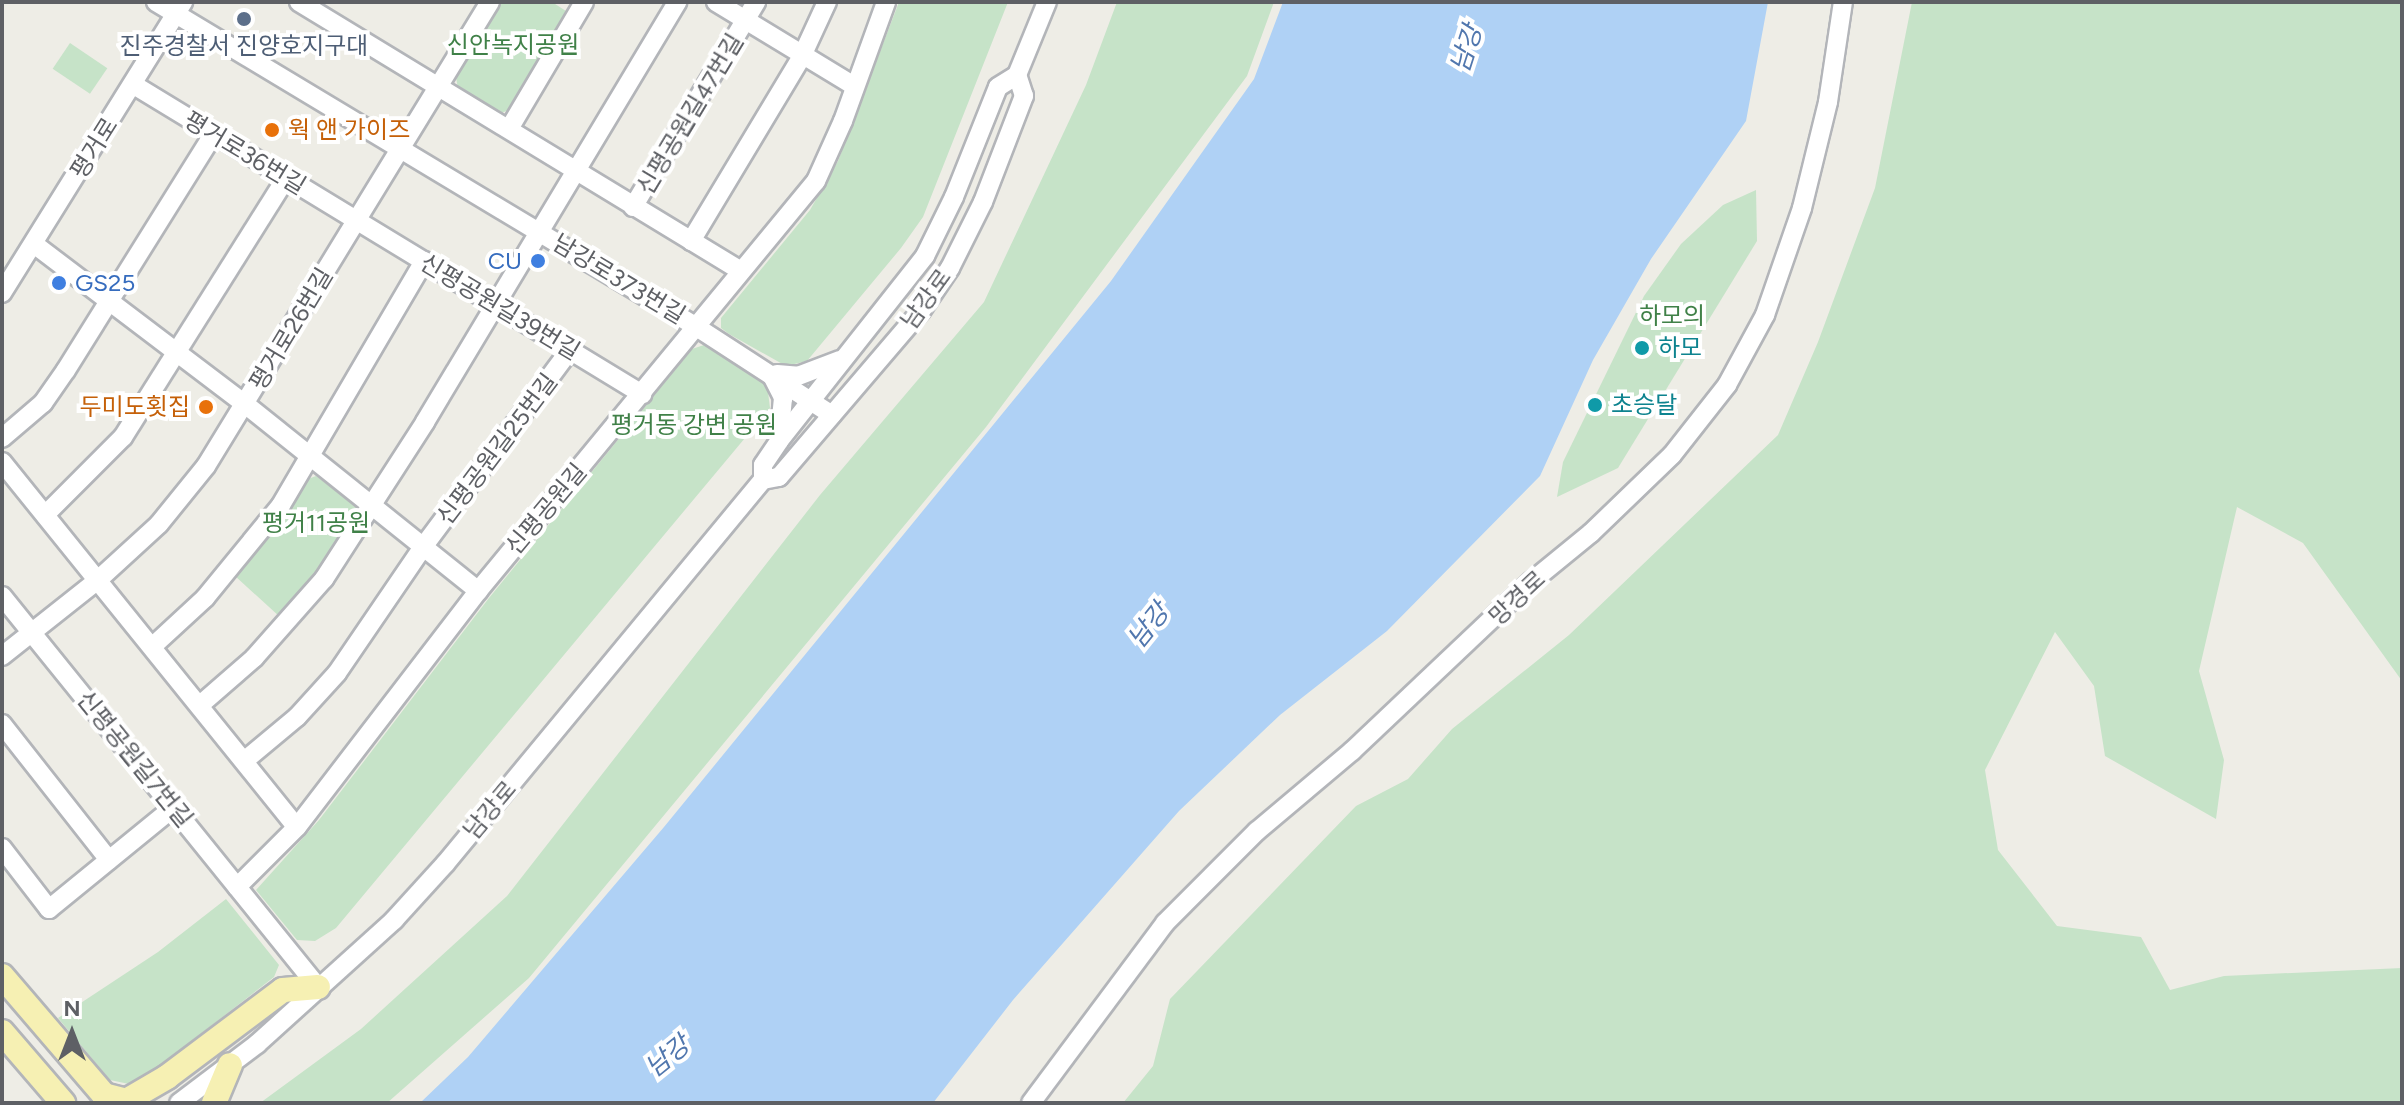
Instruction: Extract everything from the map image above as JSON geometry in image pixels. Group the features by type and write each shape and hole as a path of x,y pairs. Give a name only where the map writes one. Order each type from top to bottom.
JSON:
{"main road":[{"path":"2,976 101,1100"},
{"path":"2,999 101,1100 126,1101 167,1077 283,990 318,987"},
{"path":"2,1032 63,1103"},
{"path":"2,1051 48,1103"},
{"path":"214,1103 230,1065"}],"street":[{"name":"남강로373번길","path":"156,2 179,8 695,326 832,415"},
{"name":"신평공원길47번길","path":"299,2 741,271"},
{"path":"509,129 584,2"},
{"path":"200,705 254,658 324,579 372,507 677,2"},
{"path":"716,2 854,86"},
{"name":"신평공원길47번길","path":"633,207 756,2"},
{"path":"691,241 802,56 827,2"},
{"name":"신평공원길","path":"237,887 297,827 478,591 816,181 886,2"},
{"name":"남강로","path":"179,1103 230,1065 394,920 445,864 763,480 763,465 779,441 925,256 954,197 998,87 1017,75 1047,2"},
{"name":"망경로","path":"1031,1103 1165,923 1257,831 1352,751 1531,582 1591,533 1672,455 1727,385 1765,315 1802,208 1828,102 1843,2"},
{"path":"439,86 487,3"},
{"name":"평거로","path":"2,293 179,8"},
{"name":"남강로","path":"763,480 779,477 921,311 950,268 983,202 1024,96 1017,75"},
{"name":"평거로36번길","path":"134,85 358,220"},
{"name":"평거로26번길","path":"34,244 245,404 404,148 439,86"},
{"path":"2,438 43,403 110,302 213,135"},
{"path":"45,515 123,437 286,178"},
{"name":"신평공원길39번길","path":"358,220 642,394"},
{"path":"153,646 205,598 245,553 310,458 424,261"},
{"name":"신평공원길25번길","path":"423,547 570,350"},
{"path":"770,374 798,376 841,360"},
{"path":"770,374 783,398 779,441"},
{"path":"2,656 99,579 159,524 206,466 245,404"},
{"name":"신평공원길25번길","path":"245,404 478,591"},
{"path":"2,462 297,827"},
{"path":"244,761 297,717 337,673 423,547"},
{"name":"신평공원길7번길","path":"2,596 237,887"},
{"path":"2,724 109,860"},
{"path":"2,848 49,909 174,807"},
{"path":"237,887 318,987"}],"green space":[{"name":"신안녹지공원","path":"502,2 552,2 569,13 511,109 499,114 458,89 456,77"},
{"name":"평거동 강변 공원","path":"899,2 1008,2 923,217 807,361 786,366 729,334 721,328 721,318 810,210 838,161"},
{"path":"1117,2 1274,2 1247,76 986,427 529,978 387,1103 260,1103 361,1029 507,896 820,495 984,302 1086,85"},
{"path":"1912,2 2402,2 2402,681 2303,543 2237,507 2199,671 2224,760 2216,819 2105,756 2094,686 2055,632 1985,770 1998,850 2057,926 2141,937 2170,990 2224,976 2402,968 2402,1103 1123,1103 1153,1066 1170,999 1356,806 1408,779 1452,729 1569,635 1778,435 1818,342 1875,188"},
{"path":"70,43 107,68 90,94 53,69"},
{"name":"하모의","path":"1756,190 1757,241 1618,468 1557,497 1563,462 1644,296 1681,244 1723,205"},
{"name":"평거동 강변 공원","path":"707,344 767,384 770,408 336,928 315,941 297,940 256,890 319,820 489,598 692,349"},
{"name":"평거11공원","path":"316,476 359,508 358,517 280,617 235,576 271,533 308,479"},
{"path":"226,899 279,965 274,977 149,1074 129,1084 110,1080 58,1018 158,952"}],"water":[{"name":"남강","path":"1283,2 1768,2 1746,121 1651,259 1593,360 1540,476 1387,631 1280,715 1179,811 1013,1000 933,1103 420,1103 468,1057 664,827 1111,281 1254,79"}],"place":[{"name":"진주경찰서 진양호지구대","path":"244,19"},
{"name":"웍 앤 가이즈","path":"272,130"},
{"name":"CU","path":"538,261"},
{"name":"GS25","path":"59,283"},
{"name":"하모","path":"1642,348"},
{"name":"초승달","path":"1595,405"},
{"name":"두미도횟집","path":"206,407"}]}
